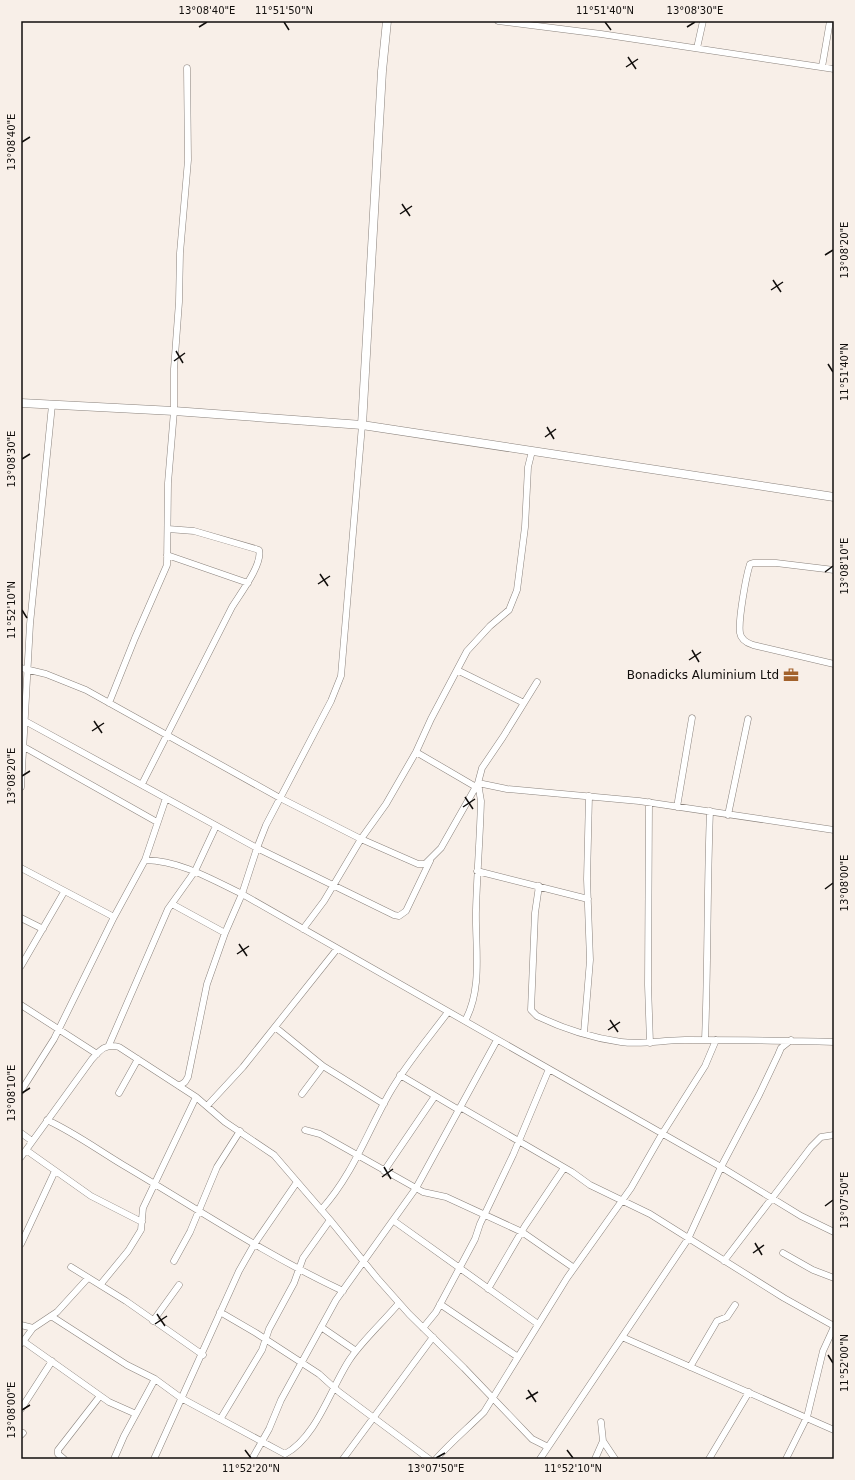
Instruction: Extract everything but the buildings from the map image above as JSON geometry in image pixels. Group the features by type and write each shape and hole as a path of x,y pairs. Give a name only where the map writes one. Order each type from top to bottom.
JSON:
{"street":[{"path":"180,1086 188,1077 207,984 225,933 242,894 257,848 280,798 331,701 341,676 362,425 382,79 387,21"},
{"path":"498,21 521,22 834,69"},
{"path":"697,48 703,21"},
{"path":"822,67 830,21"},
{"path":"110,703 135,638 167,565 168,483 174,411 174,369 179,302 180,253 188,160 187,68"},
{"path":"21,403 174,411 362,425 834,497"},
{"path":"21,787 31,616 52,405"},
{"path":"303,929 334,886 361,839 386,804 416,752 431,719 467,651 490,626 509,610 518,590 525,527 528,467 532,450"},
{"path":"142,784 232,607 248,583 260,555 259,550 194,532 168,529"},
{"path":"167,555 248,583"},
{"path":"834,570 776,563 750,564 744,592 739,634 745,642 753,645 834,664"},
{"path":"21,668 28,669 86,690 280,798 361,839 418,864 425,864 431,860"},
{"path":"457,670 524,703"},
{"path":"25,721 257,848 399,916 406,911 431,860 441,848 477,785 482,768 537,682"},
{"path":"676,807 692,718"},
{"path":"728,815 748,719"},
{"path":"24,747 157,822"},
{"path":"416,752 477,785 649,802 834,830"},
{"path":"465,1021 471,1009 476,988 475,930 481,801 477,785"},
{"path":"584,1033 590,960 588,898 589,796"},
{"path":"21,1091 59,1030 114,917 145,860 166,798"},
{"path":"649,802 648,962 650,1043"},
{"path":"705,1040 708,970 710,812"},
{"path":"21,1157 97,1054 109,1045 172,904 195,871 216,826"},
{"path":"145,860 161,861 195,871 242,894 721,1167 801,1216 834,1232"},
{"path":"21,868 114,917"},
{"path":"477,871 588,898"},
{"path":"539,886 535,913 531,1010 537,1016 547,1021 584,1033 621,1042 650,1043 683,1040 792,1040 834,1042"},
{"path":"21,966 44,929 64,892"},
{"path":"172,904 225,933"},
{"path":"21,918 44,929"},
{"path":"207,1106 243,1067 337,948"},
{"path":"21,1004 97,1054"},
{"path":"321,1210 339,1189 400,1075 448,1012"},
{"path":"275,1027 323,1066 384,1104"},
{"path":"252,1459 260,1442 269,1429 281,1400 321,1327 343,1291 416,1188 498,1040"},
{"path":"436,1459 450,1443 467,1430 484,1412 574,1268 622,1201 705,1066 716,1040"},
{"path":"540,1459 688,1239 721,1167 759,1095 781,1048 792,1040"},
{"path":"109,1045 118,1047 180,1086 196,1097 225,1122 274,1155 399,1303 532,1439 548,1448"},
{"path":"119,1093 138,1059"},
{"path":"302,1094 323,1066"},
{"path":"423,1328 440,1304 475,1239 519,1142 549,1069"},
{"path":"400,1075 564,1168 590,1185 650,1214 784,1298 834,1326 823,1351 807,1417 786,1459"},
{"path":"384,1171 435,1096"},
{"path":"100,1285 128,1251 141,1230 143,1208 196,1097"},
{"path":"47,1120 78,1135 199,1212 300,1271 343,1291"},
{"path":"305,1130 320,1134 416,1188 433,1195 446,1197 522,1232 574,1268"},
{"path":"174,1261 199,1212 217,1167 240,1131"},
{"path":"21,1133 32,1141"},
{"path":"724,1261 773,1199 811,1147 821,1137 834,1135"},
{"path":"26,1150 91,1196 142,1222"},
{"path":"488,1289 522,1232 564,1168"},
{"path":"21,1244 55,1171"},
{"path":"154,1459 181,1398 203,1354 220,1312 255,1244 297,1182"},
{"path":"221,1418 267,1340 269,1329 300,1271 303,1258 330,1220"},
{"path":"394,1221 538,1324"},
{"path":"783,1253 813,1270 834,1278"},
{"path":"71,1267 203,1354"},
{"path":"88,1278 57,1312 33,1328 22,1342 52,1361 109,1402 136,1414"},
{"path":"154,1321 179,1285"},
{"path":"51,1316 127,1365 155,1379 181,1398 221,1418 260,1442 285,1454 291,1450 310,1429 335,1388 342,1372 356,1351 399,1303"},
{"path":"440,1304 518,1357"},
{"path":"690,1367 717,1321 727,1317 735,1305"},
{"path":"220,1312 302,1363 372,1418 429,1459"},
{"path":"21,1325 33,1328"},
{"path":"321,1327 356,1351"},
{"path":"343,1459 433,1337"},
{"path":"622,1337 834,1430"},
{"path":"21,1409 52,1361"},
{"path":"114,1459 155,1379"},
{"path":"709,1459 749,1392"},
{"path":"64,1459 58,1454 58,1450 100,1396"},
{"path":"601,1422 603,1441 615,1459"},
{"path":"594,1459 603,1441"}],"place":[{"name":"Bonadicks Aluminium Ltd","path":"791,675"}]}
